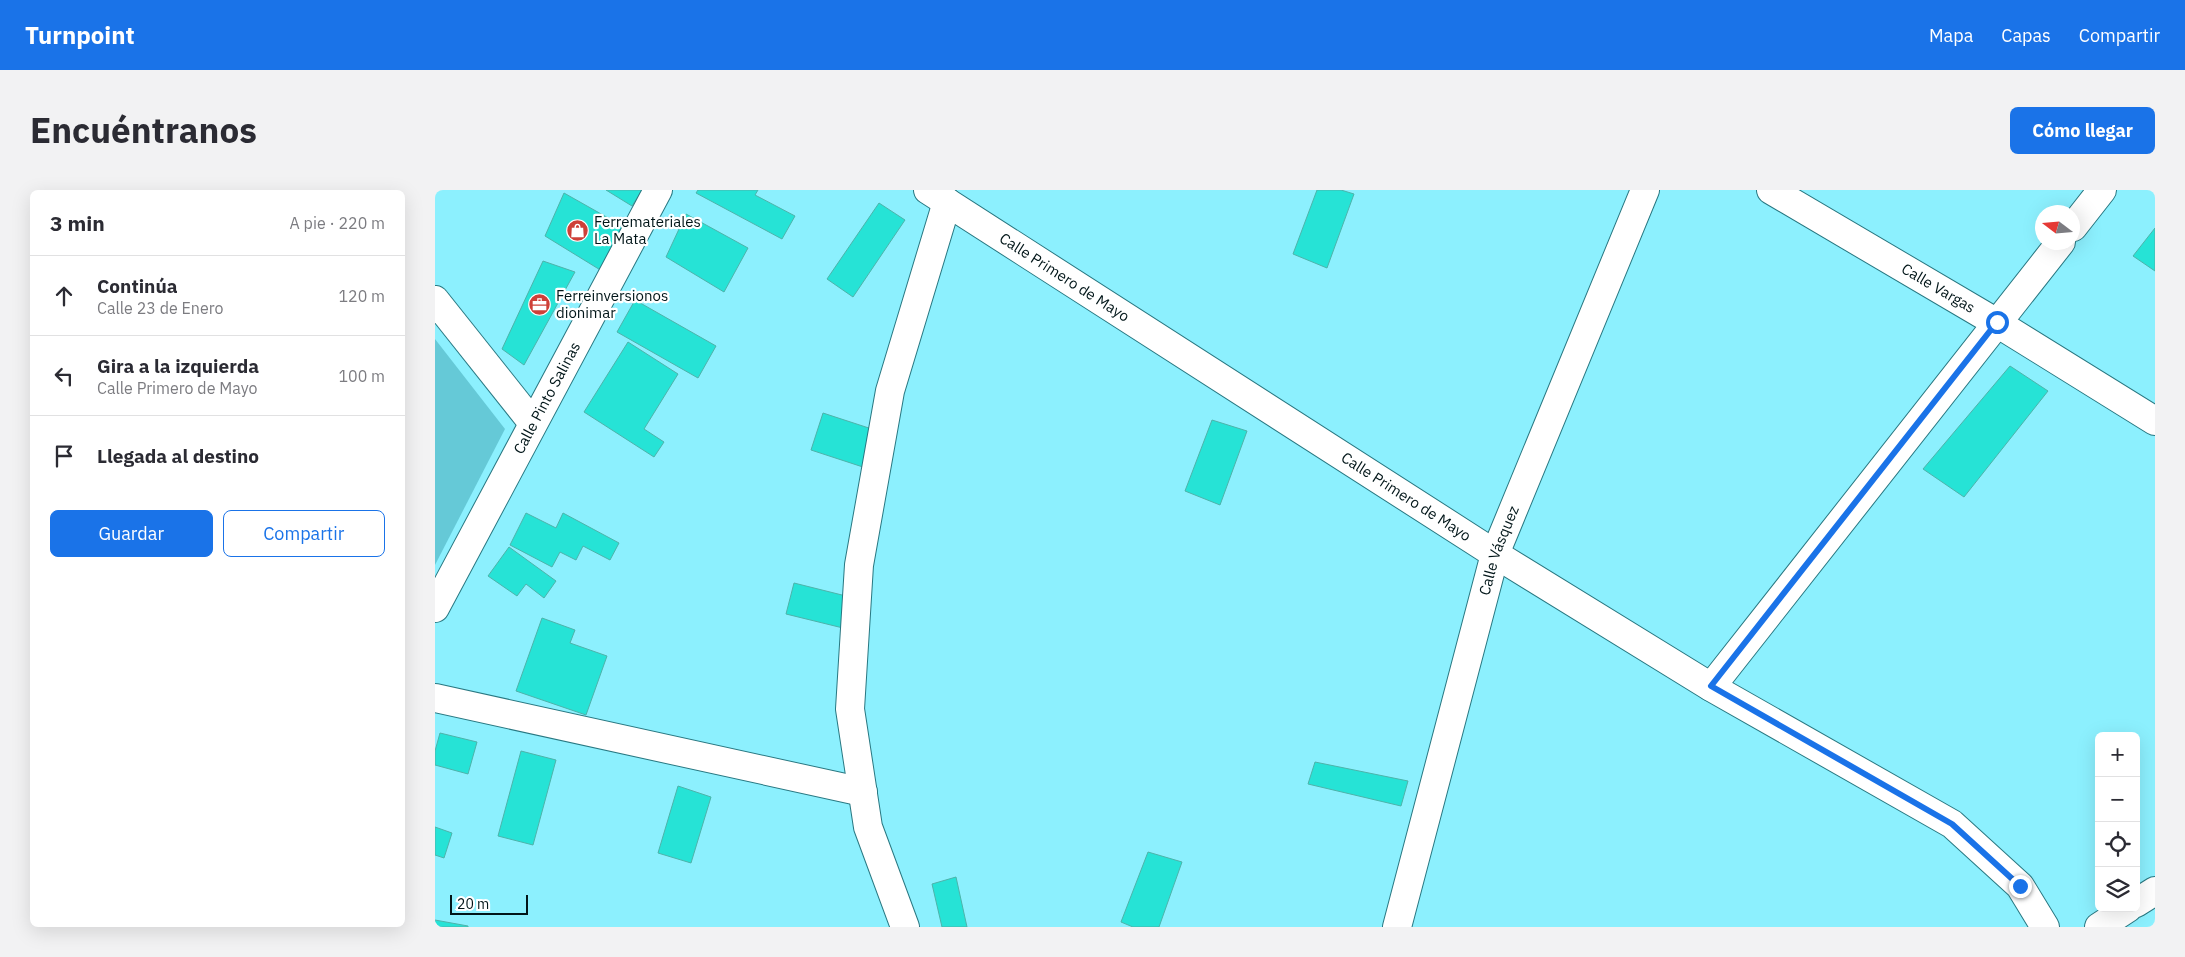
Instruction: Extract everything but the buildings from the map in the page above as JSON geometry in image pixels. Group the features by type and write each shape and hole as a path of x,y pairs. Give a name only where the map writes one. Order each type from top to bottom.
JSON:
{"street":[{"name":"Calle Pinto Salinas","path":"435,608 532,422 658,190"},
{"name":"Calle Vásquez","path":"1397,927 1495,554 1645,190"},
{"name":"Calle Vargas","path":"1771,190 1997,322 2155,421"},
{"path":"2080,219 2102,190"},
{"path":"905,927 868,827 850,709 859,565 890,390 937,196"},
{"name":"Calle Primero de Mayo","path":"937,196 1495,554 1711,686 1952,824 2020,886 2045,927"},
{"path":"1711,686 2055,250"},
{"path":"435,300 532,422"},
{"path":"435,698 863,792"},
{"path":"2140,900 2155,891"},
{"path":"2099,927 2122,912"}],"shaded area":[{"path":"435,339 505,429 435,565"}],"place":[{"name":"Ferremateriales La Mata","path":"578,231"},
{"name":"Ferreinversionos dionimar","path":"540,305"}],"route":[{"path":"1997,322 1711,686 1952,824 2020,886"}]}
